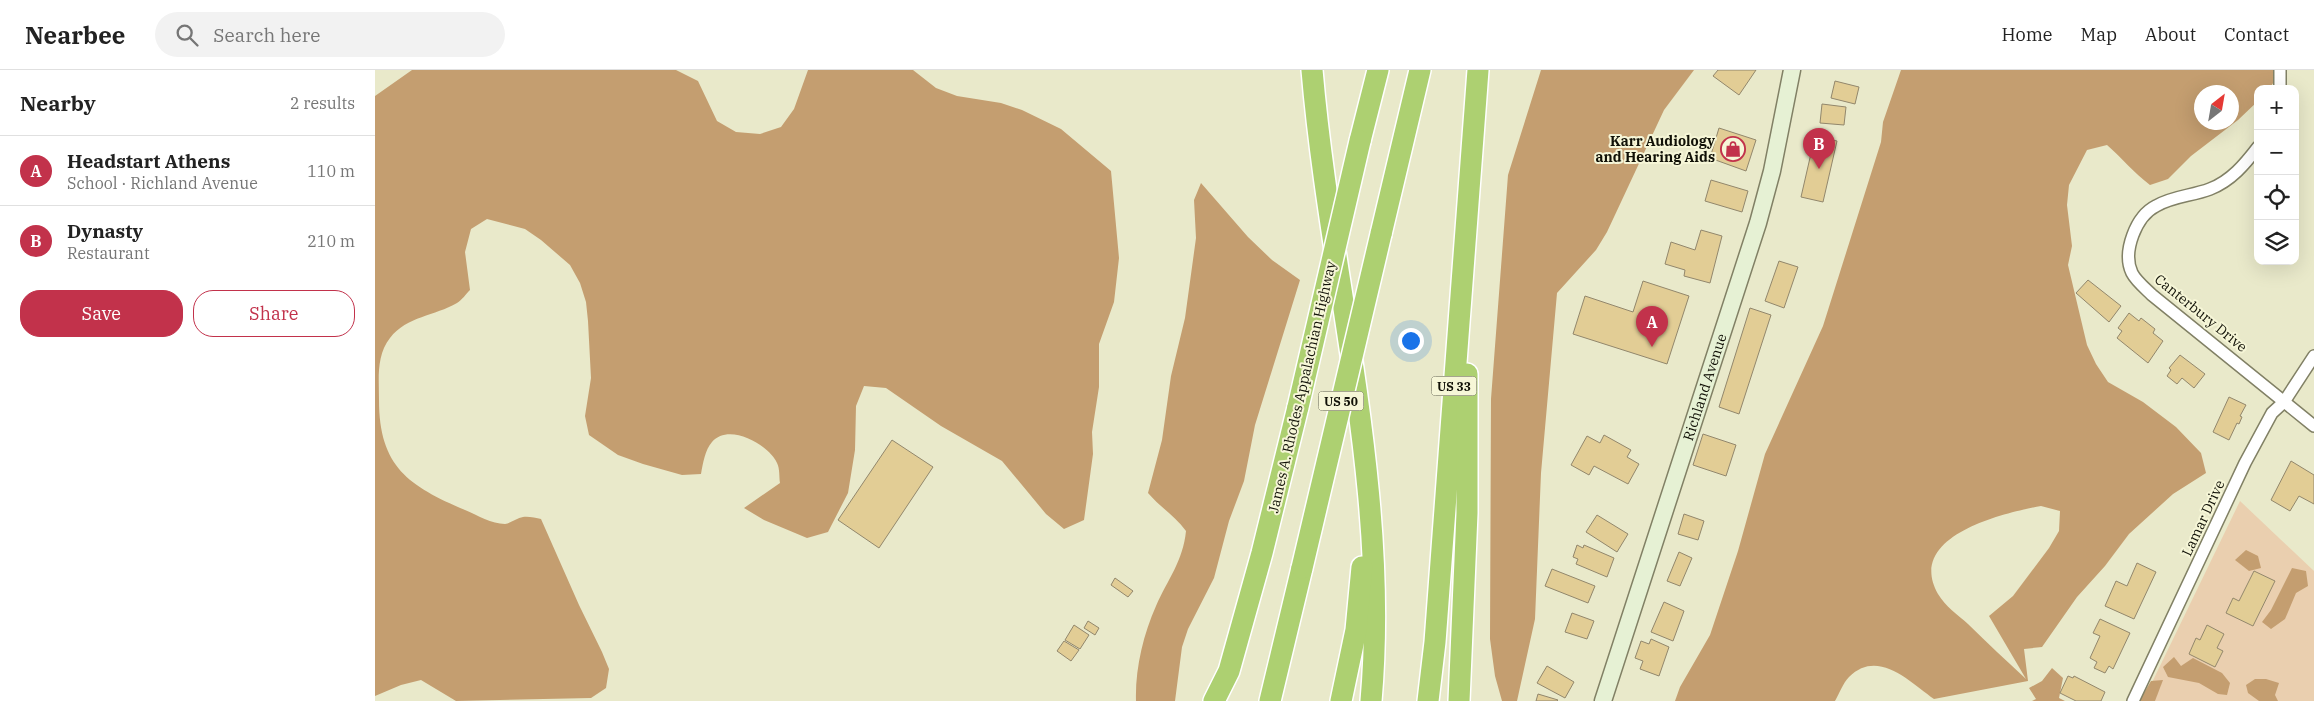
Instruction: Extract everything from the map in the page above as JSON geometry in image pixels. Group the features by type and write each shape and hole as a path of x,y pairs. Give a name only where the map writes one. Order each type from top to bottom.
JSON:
{"highway":[{"path":"1312,70 1319,136 1367,472 1375,587 1375,664 1371,701"},
{"name":"James A. Rhodes Appalachian Highway","path":"1214,701 1229,671 1262,552 1378,70"},
{"name":"US 50","path":"1271,701 1420,70"},
{"name":"US 33","path":"1428,701 1435,642 1478,70"},
{"path":"1459,701 1467,513 1467,203"},
{"path":"1341,701 1356,630 1362,578 1367,472"}],"main road":[{"name":"Richland Avenue","path":"1603,701 1758,222 1772,171 1792,70"}],"street":[{"path":"2280,70 2280,85"},
{"name":"Canterbury Drive","path":"2254,152 2241,170 2211,189 2173,198 2154,206 2138,224 2128,248 2132,272 2152,295 2233,358 2314,426"},
{"name":"Lamar Drive","path":"2133,701 2245,463 2272,414 2284,402 2314,356"}],"shaded area":[{"path":"412,70 676,70 698,81 717,121 736,132 760,134 781,127 794,109 808,70 913,70 936,88 957,96 1001,103 1022,110 1061,129 1111,171 1119,258 1114,302 1099,344 1099,387 1092,432 1093,454 1084,520 1064,529 1046,514 1002,461 941,426 886,388 864,386 856,406 855,450 848,493 828,532 807,538 764,520 744,508 780,483 778,465 773,456 766,449 748,438 728,434 719,436 712,442 706,453 701,474 682,475 618,455 589,435 585,416 591,378 588,321 586,302 580,283 570,265 541,240 525,229 487,219 471,229 465,252 470,290 457,303 405,325 390,338 382,352 379,376 380,423 391,458 401,471 428,492 495,523 505,524 525,517 541,519 609,669 606,688 591,698 456,701 421,680 401,685 375,696 375,96"},
{"path":"1541,70 1694,70 1664,110 1607,232 1596,250 1557,293 1541,473 1535,619 1517,701 1502,701 1495,676 1490,639 1491,399 1508,175"},
{"path":"1901,70 2277,70 2278,76 2272,85 2254,85 2254,105 2239,119 2239,85 2194,85 2194,130 2225,130 2191,156 2168,179 2150,185 2107,145 2087,150 2069,185 2067,205 2072,246 2068,265 2087,345 2096,364 2108,382 2143,402 2176,427 2201,453 2206,473 2173,494 2129,534 2105,566 2077,597 2042,647 2024,649 2028,681 1934,699 1893,671 1871,666 1860,669 1849,677 1835,701 1675,701 1680,687 1710,635 1738,551 1765,454 1823,326 1881,142 1883,122","holes":["2041,506 2060,511 2059,531 2049,548 2013,596 1989,616 2026,679 1944,602 1938,594 1931,574 1935,557 1946,543 1963,531 1983,522 2024,509"]},
{"path":"1201,183 1248,237 1272,260 1300,280 1255,425 1244,481 1229,521 1214,578 1188,629 1182,647 1175,701 1136,701 1138,665 1147,629 1182,552 1186,531 1148,493 1162,440 1171,376 1185,318 1196,238 1194,200"},
{"path":"2240,501 2314,571 2314,701 2143,701"},
{"path":"2246,550 2258,556 2261,568 2249,571 2235,560"},
{"path":"2292,568 2306,571 2308,586 2296,593 2285,619 2271,629 2262,622 2271,610"},
{"path":"2174,657 2181,666 2193,658 2222,673 2230,683 2227,695 2218,694 2199,683 2168,677 2163,667"},
{"path":"2052,668 2063,678 2059,698 2065,701 2032,701 2036,699 2029,688 2042,681"},
{"path":"2255,679 2266,679 2279,683 2275,695 2278,701 2259,701 2248,693 2246,685"},
{"path":"2163,680 2155,701 2139,701 2151,681"}],"building":[{"path":"1718,70 1756,70 1739,95 1713,76"},
{"path":"1835,81 1859,87 1855,104 1831,98"},
{"path":"1822,104 1846,107 1844,125 1820,123"},
{"name":"Karr Audiology and Hearing Aids","path":"1719,128 1756,140 1746,171 1710,158"},
{"path":"1815,136 1837,141 1823,202 1801,197"},
{"path":"1711,180 1748,191 1742,212 1705,201"},
{"path":"1701,230 1722,236 1710,283 1684,276 1685,270 1665,264 1671,242 1695,250"},
{"path":"1779,261 1798,267 1784,308 1765,301"},
{"path":"2088,280 2121,306 2109,322 2076,293"},
{"path":"1643,281 1689,296 1667,364 1573,334 1585,296 1633,312"},
{"path":"1750,308 1771,315 1739,414 1719,407"},
{"path":"2129,313 2139,321 2141,318 2155,329 2153,333 2163,341 2148,363 2117,338 2122,331 2118,328"},
{"path":"2180,355 2205,374 2194,388 2182,378 2177,384 2167,376 2171,370 2169,368"},
{"path":"2229,397 2246,405 2240,416 2242,417 2239,424 2237,423 2229,440 2213,432"},
{"path":"1703,434 1736,445 1726,476 1693,465"},
{"path":"1604,435 1631,450 1627,457 1639,464 1628,484 1594,466 1589,475 1571,465 1587,436 1600,443"},
{"path":"892,440 933,467 879,548 838,520"},
{"path":"2291,461 2314,475 2314,504 2299,496 2290,511 2271,500"},
{"path":"1684,514 1704,521 1698,540 1678,534"},
{"path":"1597,515 1628,534 1617,552 1586,532"},
{"path":"1577,545 1583,548 1584,545 1614,558 1607,577 1576,564 1578,559 1573,557"},
{"path":"1679,552 1692,558 1680,586 1667,581"},
{"path":"2137,563 2156,572 2134,619 2105,606 2116,581 2127,586"},
{"path":"1552,569 1595,586 1588,603 1545,586"},
{"path":"2254,571 2275,581 2253,626 2226,613 2233,598 2239,601"},
{"path":"1115,578 1133,591 1128,597 1111,585"},
{"path":"1664,602 1684,611 1673,641 1651,632"},
{"path":"1572,613 1594,621 1587,639 1565,632"},
{"path":"2100,619 2130,633 2113,669 2109,666 2105,673 2094,668 2097,662 2090,658 2100,636 2093,633"},
{"path":"1088,621 1099,628 1095,635 1084,628"},
{"path":"1074,625 1089,635 1080,649 1065,640"},
{"path":"2207,625 2224,634 2217,648 2223,651 2215,667 2189,654 2196,638 2200,640"},
{"path":"1651,639 1669,647 1659,676 1640,669 1643,661 1635,658 1641,641 1649,644"},
{"path":"1064,641 1079,650 1071,661 1057,651"},
{"path":"1547,666 1574,682 1565,698 1537,683"},
{"path":"2068,676 2073,678 2074,676 2105,692 2101,701 2076,701 2060,693"},
{"path":"1538,694 1558,700 1536,701"}],"place":[{"name":"Karr Audiology and Hearing Aids","path":"1733,149"},
{"name":"Dynasty","path":"1819,169"},
{"name":"Headstart Athens","path":"1652,347"}]}
